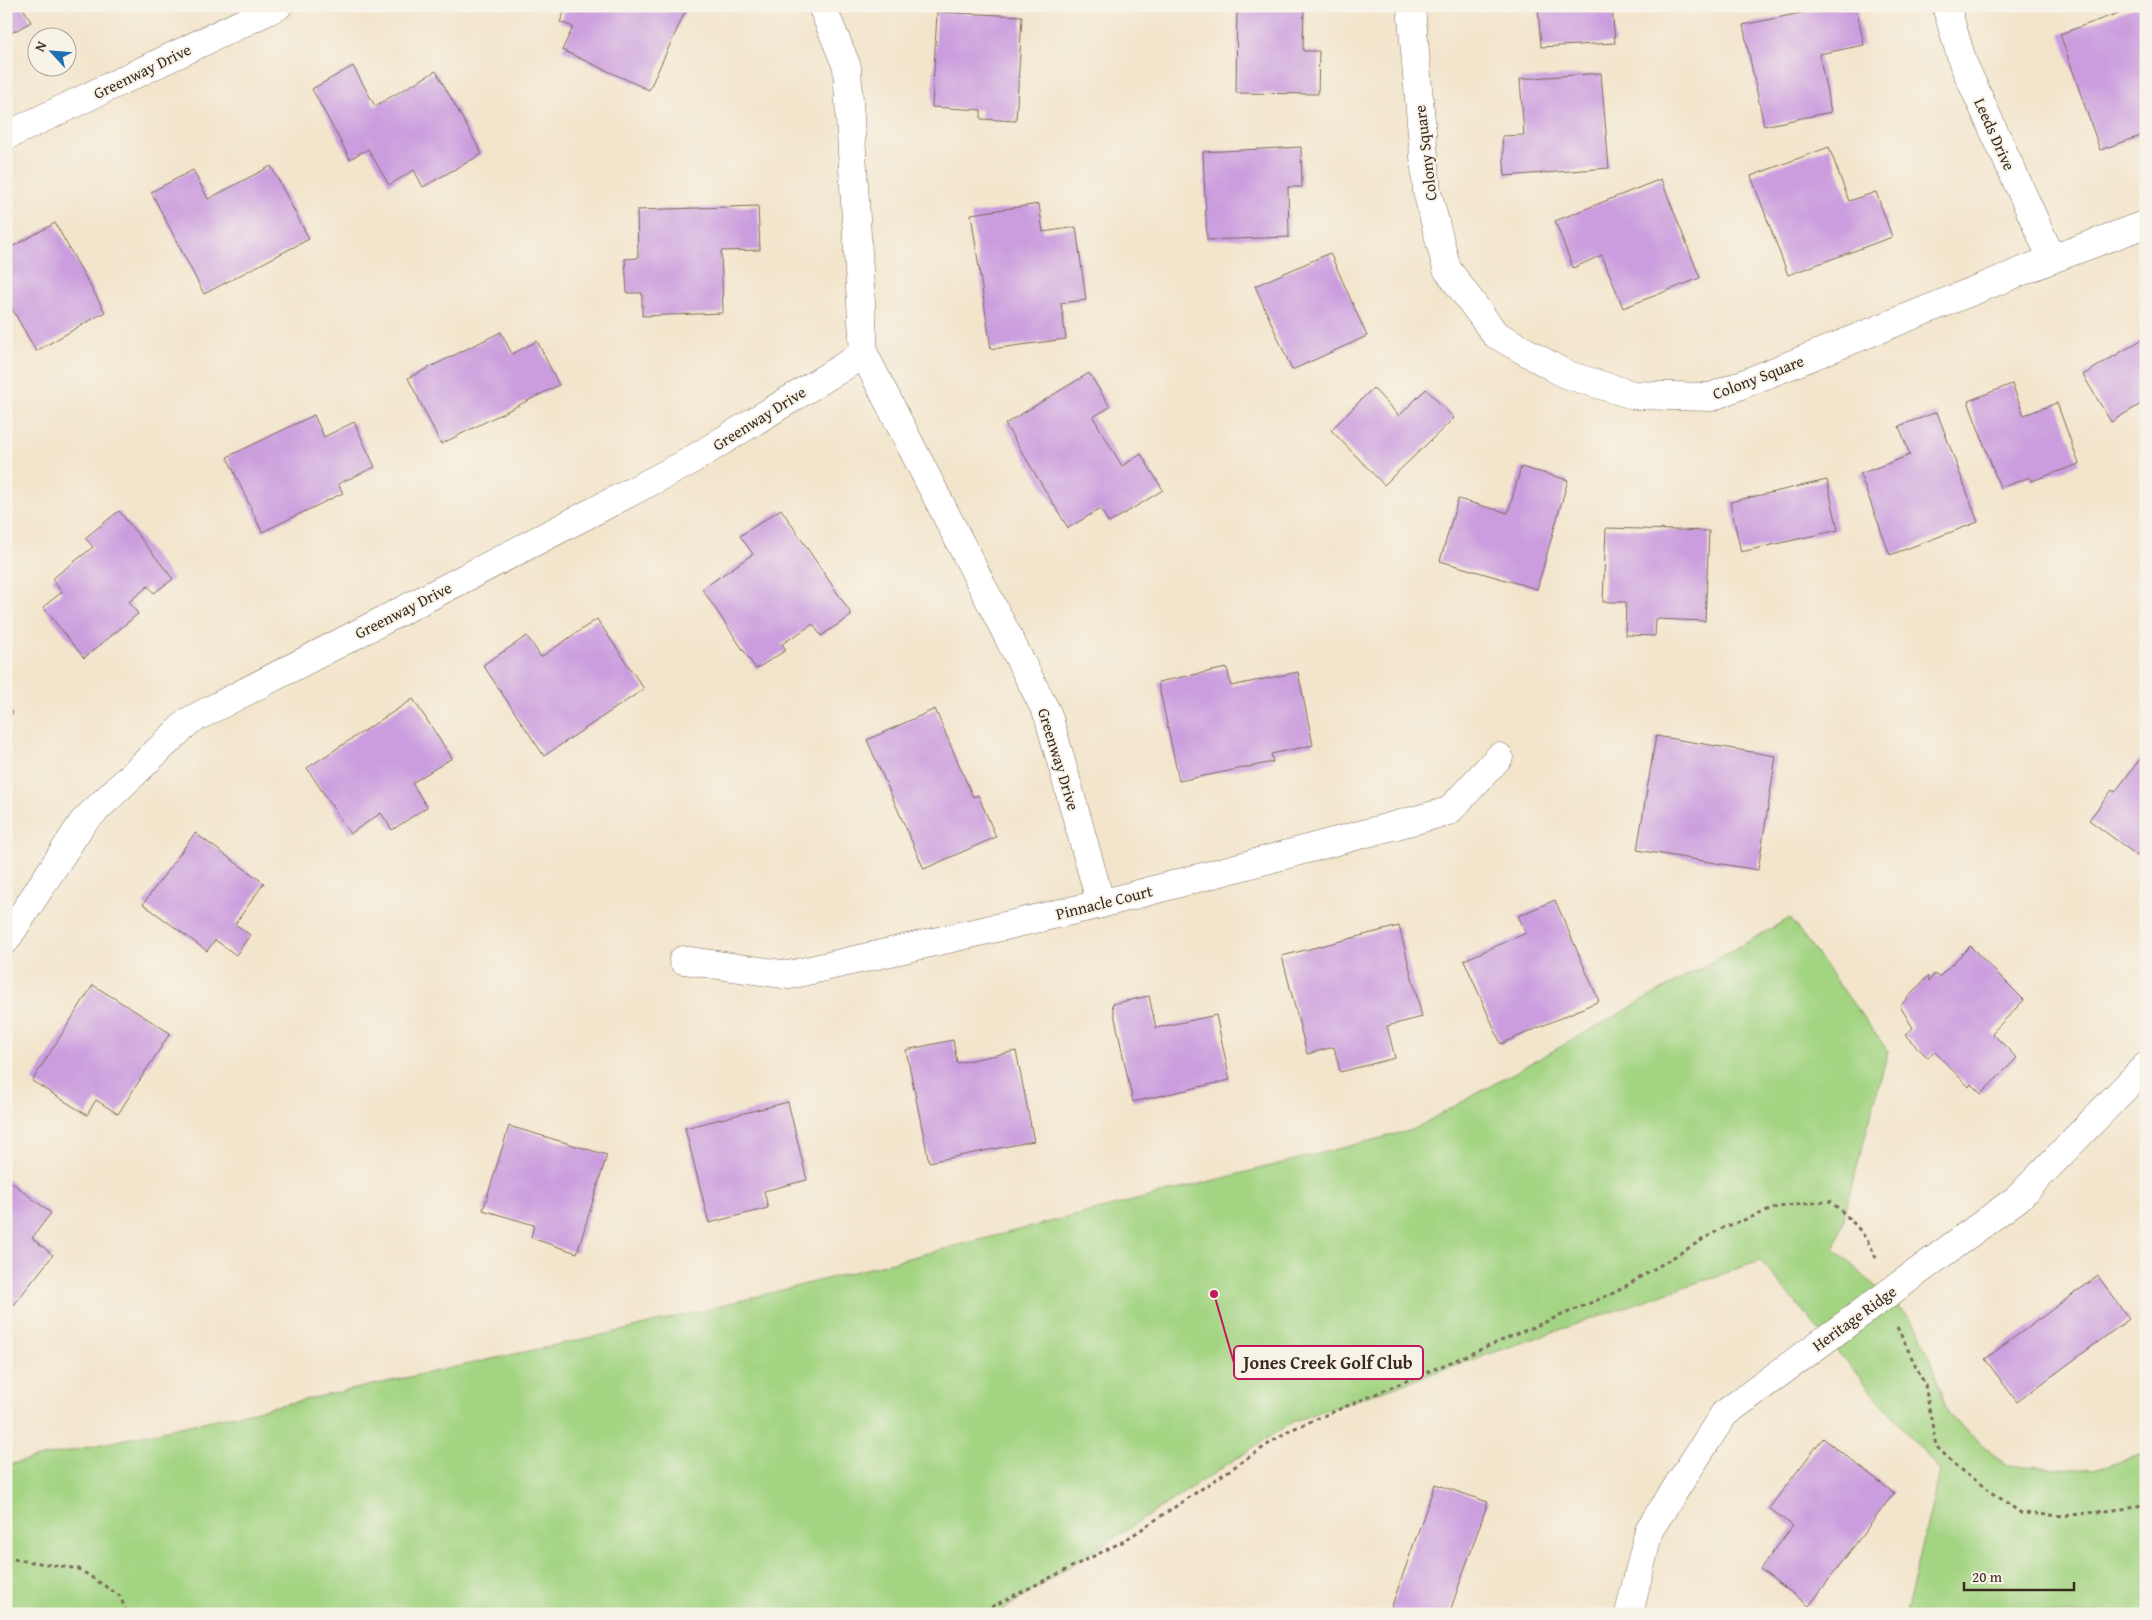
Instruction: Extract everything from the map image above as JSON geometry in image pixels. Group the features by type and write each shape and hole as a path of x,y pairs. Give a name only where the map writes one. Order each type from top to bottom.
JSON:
{"street":[{"name":"Greenway Drive","path":"6,136 278,6"},
{"name":"Greenway Drive","path":"822,6 847,67 864,354 1048,715 1101,904"},
{"name":"Colony Square","path":"1410,6 1427,191 1447,269 1495,334 1565,374 1633,395 1711,397 2052,259 2146,224"},
{"name":"Leeds Drive","path":"1946,6 1963,63 2052,259"},
{"name":"Greenway Drive","path":"6,940 83,822 189,721 685,464 864,354"},
{"name":"Pinnacle Court","path":"683,960 789,975 1101,904 1448,811 1499,757"},
{"name":"Heritage Ridge","path":"1629,1614 1650,1530 1724,1414 2018,1198 2146,1066"}],"path":[{"path":"977,1614 1124,1541 1288,1431 1616,1292 1720,1229 1778,1207 1830,1201 1852,1219 1872,1247 1888,1293 1897,1327 1925,1385 1936,1446 1958,1468 2021,1513 2064,1516 2146,1506"},
{"path":"6,1558 79,1569 120,1596 127,1614"}],"green space":[{"path":"1790,918 1888,1051 1835,1249 1919,1327 1949,1416 2006,1465 2094,1470 2146,1453 2146,1614 1906,1614 1940,1471 1760,1261 1294,1421 997,1614 6,1614 6,1465 625,1330 1412,1130"}],"building":[{"path":"6,6 22,6 31,22 6,36"},
{"path":"567,6 678,6 686,10 649,90 562,50 573,27 560,22"},
{"path":"1237,6 1304,6 1303,51 1319,51 1318,94 1236,93"},
{"path":"1538,6 1612,6 1615,43 1541,47"},
{"path":"1834,6 1856,6 1864,45 1819,54 1831,112 1764,126 1743,25"},
{"path":"2138,6 2146,6 2146,134 2100,150 2060,34"},
{"path":"937,12 1022,16 1016,121 981,119 981,110 932,107"},
{"path":"353,66 375,106 436,71 482,154 423,187 414,170 389,185 368,149 350,159 312,89"},
{"path":"1601,73 1609,168 1505,176 1502,136 1524,135 1520,79"},
{"path":"1301,147 1302,187 1288,187 1289,237 1207,240 1203,152"},
{"path":"1829,147 1849,201 1876,192 1892,237 1788,275 1751,176"},
{"path":"271,166 309,239 204,294 151,192 193,170 208,199"},
{"path":"1661,179 1700,278 1623,308 1602,255 1573,268 1555,221"},
{"path":"1039,204 1043,232 1076,227 1086,300 1061,303 1066,339 991,349 971,214"},
{"path":"758,206 760,250 721,251 723,313 642,316 642,293 627,293 625,259 638,258 637,210"},
{"path":"55,223 105,312 36,351 6,298 6,250"},
{"path":"1330,253 1367,336 1292,370 1255,286"},
{"path":"501,332 512,354 537,341 559,385 441,444 408,378"},
{"path":"2146,337 2146,401 2111,422 2083,375"},
{"path":"1089,373 1110,407 1093,417 1122,466 1141,454 1163,490 1109,523 1100,509 1068,528 1005,424"},
{"path":"2012,384 2024,415 2057,403 2079,464 2032,481 2030,477 2000,488 1968,401"},
{"path":"1373,388 1399,416 1426,389 1454,418 1384,485 1331,430"},
{"path":"1937,412 1978,522 1890,555 1860,474 1910,455 1899,426"},
{"path":"314,415 324,437 354,422 375,467 338,484 343,493 262,532 227,457"},
{"path":"1521,467 1568,480 1537,589 1440,561 1458,499 1508,513"},
{"path":"1827,480 1838,530 1741,552 1730,502"},
{"path":"781,509 852,615 821,636 813,624 782,644 786,650 756,669 702,589 753,554 740,536"},
{"path":"119,511 173,579 154,593 148,586 129,602 138,614 84,658 43,607 62,592 52,579 93,547 85,538"},
{"path":"1606,528 1709,531 1705,621 1656,619 1655,636 1625,635 1626,602 1603,602"},
{"path":"597,619 644,689 544,756 483,665 527,636 541,657"},
{"path":"1227,668 1231,686 1298,672 1313,745 1271,754 1273,762 1179,781 1158,682"},
{"path":"413,699 452,758 412,783 427,807 392,830 381,813 350,834 307,768"},
{"path":"6,708 13,712 6,721"},
{"path":"935,709 973,797 978,795 996,837 924,869 867,740"},
{"path":"1656,736 1776,756 1758,870 1637,850"},
{"path":"2146,751 2146,862 2089,820 2112,790 2115,792"},
{"path":"195,833 264,883 235,924 250,935 236,955 215,940 207,951 143,904"},
{"path":"1555,900 1599,1001 1501,1044 1464,960 1526,933 1518,916"},
{"path":"1399,926 1422,1017 1387,1026 1395,1058 1340,1072 1334,1047 1307,1054 1282,956"},
{"path":"1970,946 2024,1000 1992,1033 2017,1058 1981,1094 1971,1084 1969,1087 1934,1051 1928,1058 1905,1035 1913,1028 1900,1006 1928,976 1929,981 1934,974 1939,977"},
{"path":"93,985 170,1033 118,1114 96,1100 87,1115 32,1081"},
{"path":"1149,996 1156,1028 1216,1015 1230,1080 1133,1102 1112,1004"},
{"path":"953,1040 957,1063 1016,1051 1034,1141 929,1162 906,1050"},
{"path":"788,1102 807,1180 764,1191 768,1208 709,1223 685,1128"},
{"path":"509,1126 607,1155 577,1253 531,1238 534,1225 483,1210"},
{"path":"6,1178 51,1213 32,1238 53,1255 13,1306 6,1300"},
{"path":"2098,1276 2129,1319 2017,1402 1985,1359"},
{"path":"1823,1438 1894,1493 1809,1606 1760,1569 1793,1526 1769,1508"},
{"path":"1435,1484 1488,1502 1449,1614 1389,1614"}],"place":[{"name":"Jones Creek Golf Club","path":"1214,1294"}]}
